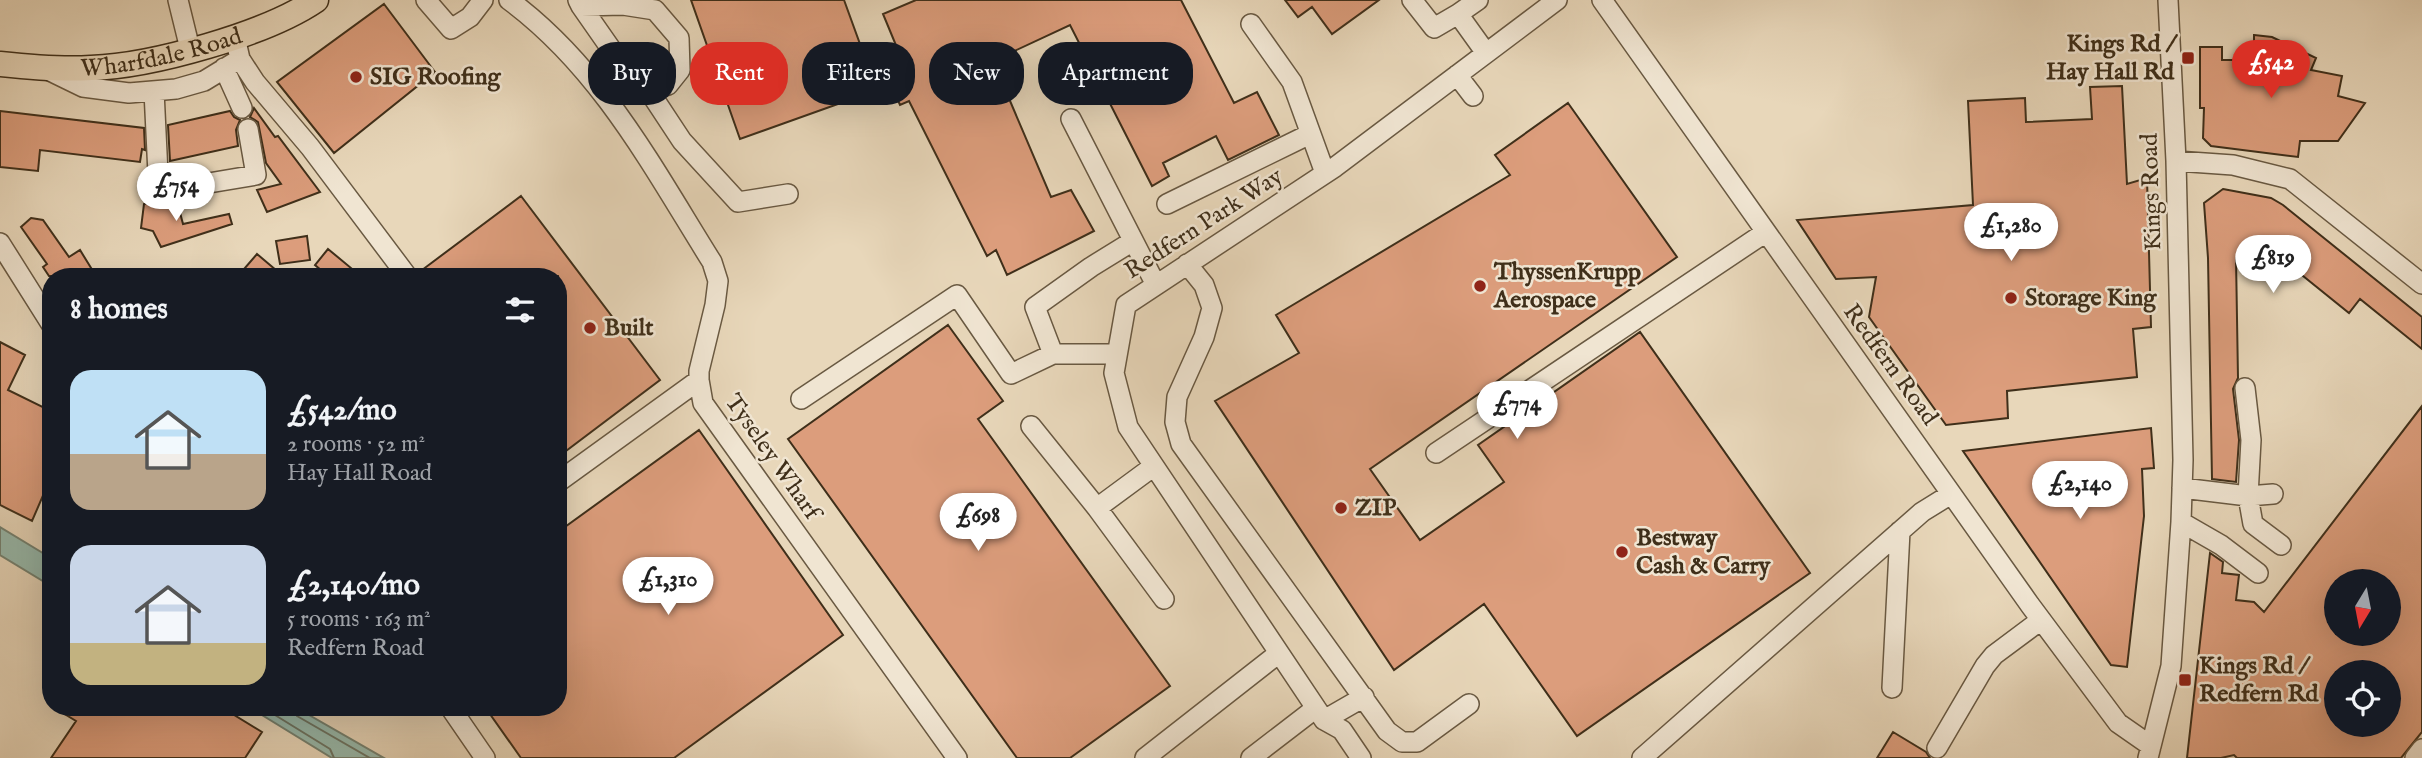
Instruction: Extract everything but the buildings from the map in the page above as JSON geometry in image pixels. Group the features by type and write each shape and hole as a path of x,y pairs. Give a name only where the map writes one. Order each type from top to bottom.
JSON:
{"main road":[{"name":"Wharfdale Road","path":"0,64 92,68 154,59 190,49 233,55 316,0"}],"street":[{"path":"178,0 190,49"},
{"path":"426,0 452,29 470,17 483,0"},
{"name":"Tyseley Wharf","path":"509,0 578,62 625,122 712,262 718,281 699,380 703,404 947,755"},
{"path":"1412,0 1434,28 1478,0"},
{"name":"Redfern Park Way","path":"1361,758 1342,730 1320,714 1128,427 1114,373 1126,305 1325,173 1557,0"},
{"name":"Redfern Road","path":"1602,0 2041,621 2118,723 2150,752"},
{"name":"Kings Road","path":"2150,752 2171,666 2182,488 2176,161 2168,0"},
{"path":"580,3 606,42"},
{"path":"580,3 655,10 679,37 680,70 676,75"},
{"path":"1458,14 1486,53"},
{"path":"1251,24 1292,82 1325,173"},
{"path":"233,55 242,108"},
{"path":"233,55 310,147 401,268"},
{"name":"Wharfdale Road","path":"39,66 83,87 129,93 176,89 204,80 233,55"},
{"path":"1457,75 1473,96"},
{"path":"154,91 158,174 167,190 256,176 248,129"},
{"path":"658,105 682,141 738,202 788,194"},
{"path":"1071,119 1156,285"},
{"path":"1167,204 1310,134"},
{"path":"2176,161 2233,165 2290,179 2422,284"},
{"path":"1436,453 1766,232"},
{"path":"1053,354 1035,307 1133,242"},
{"path":"0,243 42,310"},
{"path":"1187,264 1204,285 1212,308 1204,337 1177,397 1175,422 1181,444 1387,731 1402,742 1417,742 1469,704"},
{"path":"801,399 957,295 1011,374 1053,354 1117,354"},
{"path":"567,475 699,380"},
{"path":"2245,388 2251,440 2248,496 2253,524 2281,545"},
{"path":"1031,426 1097,508 1164,599"},
{"path":"1097,508 1154,466"},
{"path":"2182,488 2248,496 2273,494"},
{"path":"1642,758 1922,512 1951,494"},
{"path":"2181,522 2221,545 2258,573"},
{"path":"1892,688 1900,531"},
{"path":"1937,748 1994,655 2041,621"},
{"path":"1145,758 1279,653"},
{"path":"1251,758 1320,714 1364,697"},
{"path":"456,716 485,758"},
{"path":"2415,758 2422,749"}],"water":[{"path":"0,527 42,553 42,581 0,555"},
{"path":"264,716 311,716 384,758 332,758"}],"place":[{"name":"Kings Rd / Hay Hall Rd","path":"2188,58"},
{"name":"SIG Roofing","path":"356,77"},
{"name":"ThyssenKrupp Aerospace","path":"1480,286"},
{"name":"Storage King","path":"2011,298"},
{"name":"Built","path":"590,328"},
{"name":"ZIP","path":"1341,508"},
{"name":"Bestway Cash & Carry","path":"1622,552"},
{"name":"Kings Rd / Redfern Rd","path":"2185,680"}]}
